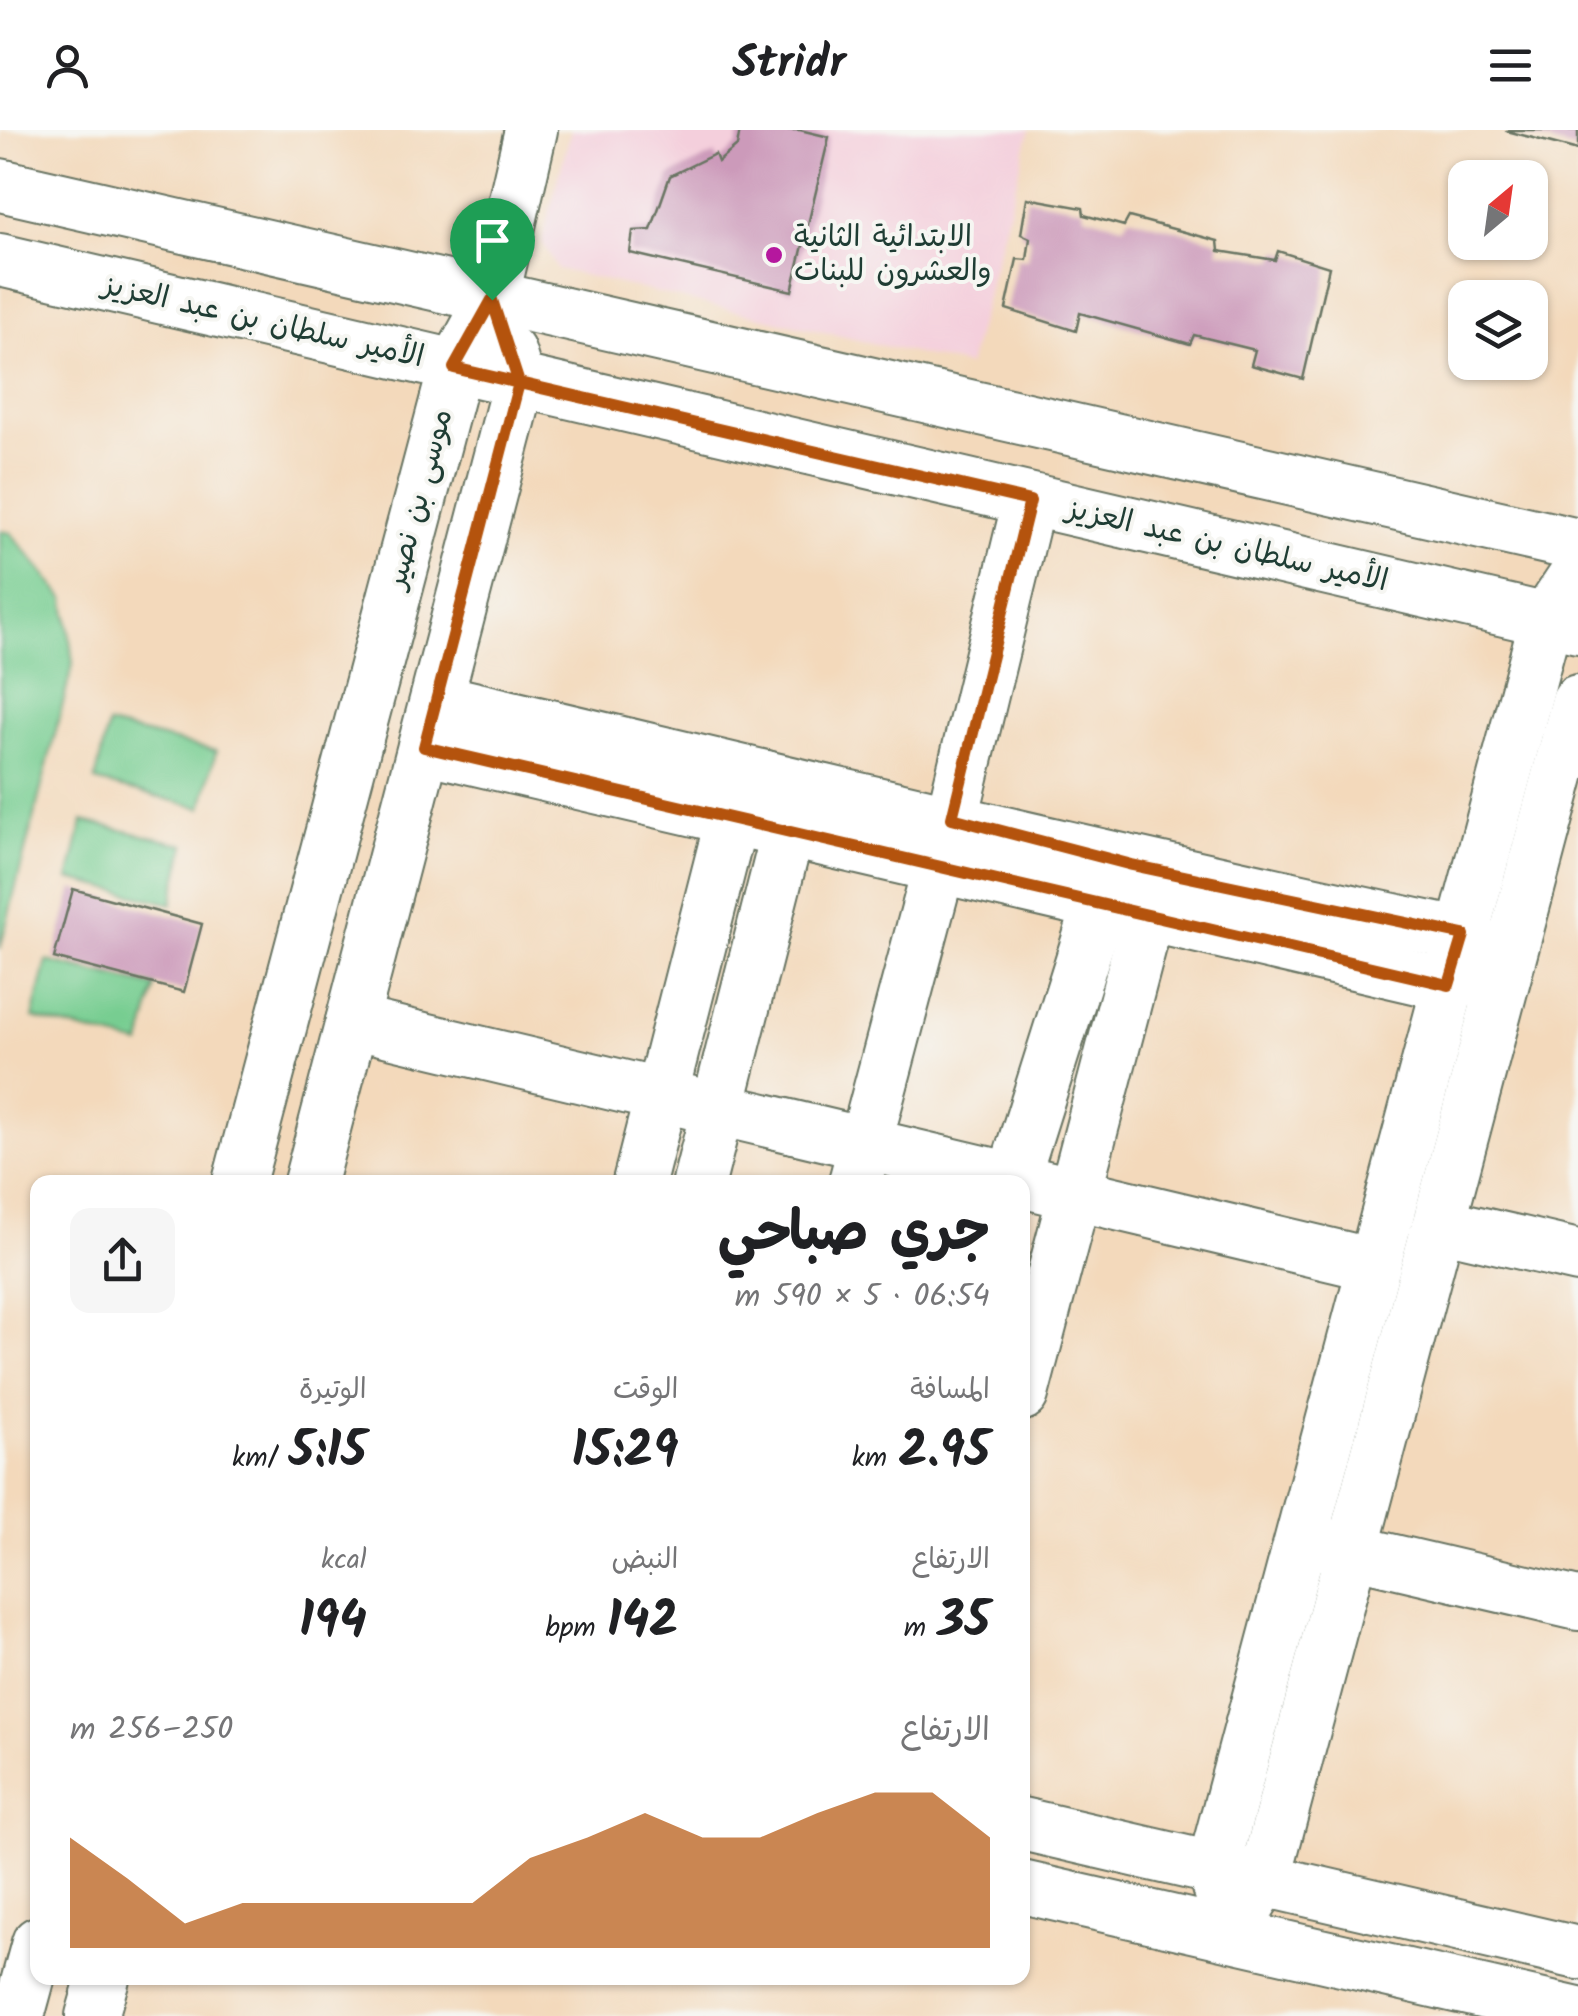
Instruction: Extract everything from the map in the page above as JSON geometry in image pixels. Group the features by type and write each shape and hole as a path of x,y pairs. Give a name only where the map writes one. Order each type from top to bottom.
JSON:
{"street":[{"path":"312,1175 519,383 492,300 531,130"},
{"path":"0,185 1578,545"},
{"name":"الأمير سلطان بن عبد العزيز","path":"0,260 1562,624"},
{"name":"موسى بن نصير","path":"241,1175 454,368 492,300"},
{"path":"860,1163 1030,501"},
{"path":"1231,1933 1264,1880 1439,1224 1485,949 1562,624 1578,572"},
{"path":"1231,1933 1213,1869 1449,985 1485,949 1578,702"},
{"path":"431,723 766,777 944,842 1449,985"},
{"path":"431,723 732,818 788,831 944,842"},
{"path":"641,1175 732,818 766,777"},
{"path":"701,1175 788,831 766,777"},
{"path":"1127,894 1485,949"},
{"path":"1015,1175 1127,894"},
{"path":"1030,1364 1075,1194 1127,894"},
{"path":"352,1022 717,1109 860,1163 962,1175"},
{"path":"1030,1185 1374,1265"},
{"path":"1439,1224 1578,1256"},
{"path":"1301,1539 1578,1604"},
{"path":"1030,1826 1578,1954"},
{"path":"1030,1888 1578,2014"},
{"path":"18,2016 30,1973"},
{"path":"92,2016 100,1985"}],"shaded area":[{"name":"الابتدائية الثانية والعشرون للبنات","path":"571,130 1030,130 968,366 557,269 542,241"}],"green space":[{"path":"0,531 11,533 65,599 73,664 0,949"},
{"path":"108,725 216,751 202,808 95,781"},
{"path":"83,821 185,845 172,904 69,879"},
{"path":"47,961 155,987 141,1045 33,1018"}],"building":[{"path":"740,130 800,130 829,137 792,291 630,253 633,231 651,230 670,176 715,154 718,162 737,146"},
{"path":"1578,130 1578,150 1507,131"},
{"path":"1027,198 1083,208 1084,215 1124,226 1129,217 1218,241 1219,251 1275,260 1278,251 1329,267 1303,379 1251,365 1255,350 1194,335 1190,344 1080,313 1076,331 1006,309 1017,259 1027,260 1030,238 1021,234"},
{"path":"73,889 202,924 184,992 54,958"}],"place":[{"name":"الابتدائية الثانية والعشرون للبنات","path":"774,255"}],"route":[{"path":"492,300 454,368 519,383 646,412 1030,501 952,818 1132,865 1464,935 1449,985 424,747 519,383 492,300"}]}
